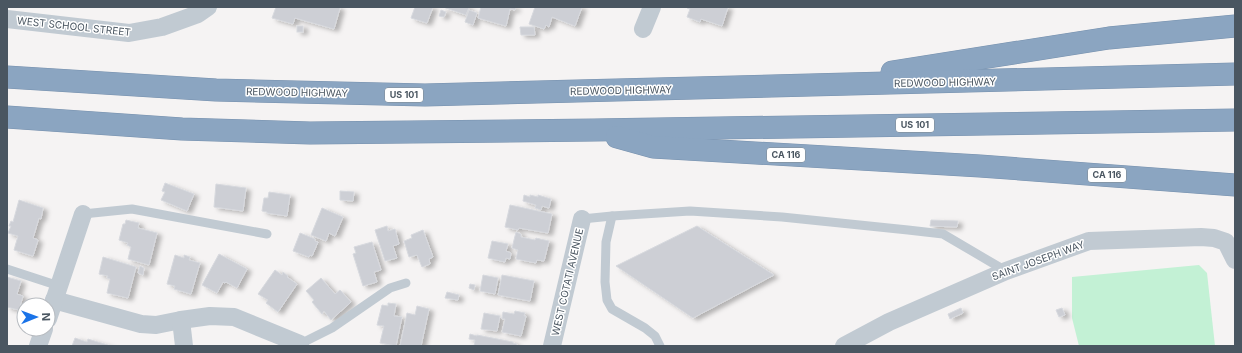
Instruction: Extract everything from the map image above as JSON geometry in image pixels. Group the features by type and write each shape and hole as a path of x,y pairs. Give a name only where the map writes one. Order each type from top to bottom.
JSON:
{"highway":[{"path":"802,86 1109,38 1235,26"},
{"name":"REDWOOD HIGHWAY","path":"7,77 216,90 426,95 1235,74"},
{"name":"US 101","path":"7,117 182,129 310,133 1235,120"},
{"name":"CA 116","path":"595,130 653,147 987,167 1235,185"}],"street":[{"name":"WEST SCHOOL STREET","path":"7,19 129,33 162,27 198,14 208,7"},
{"path":"643,29 645,9"},
{"path":"56,297 83,214"},
{"name":"WEST COTATI AVENUE","path":"552,346 582,219"},
{"name":"SAINT JOSEPH WAY","path":"844,346 889,322 1006,271 1089,242 1201,236 1226,242 1235,260"},
{"path":"57,293 141,324 156,325 210,316 234,317 300,345"},
{"path":"181,320 184,346"}],"lane":[{"path":"83,214 132,209 267,234"},
{"path":"582,219 690,211 782,218 943,234 1006,271"},
{"path":"612,216 606,242 605,282 607,300 612,309 645,328 655,336 660,346"},
{"path":"7,269 57,293"},
{"path":"300,345 332,328 390,288 406,283"}],"green space":[{"path":"1199,265 1207,273 1215,346 1079,346 1072,318 1072,277"}],"building":[{"path":"276,7 340,8 334,29 295,18 293,24 272,18"},
{"path":"415,7 433,7 427,23 411,18"},
{"path":"443,7 469,7 466,15"},
{"path":"481,7 516,7 515,10 510,9 506,26 478,18"},
{"path":"535,7 582,7 575,26 552,17 549,27 546,25 544,29 529,24"},
{"path":"687,7 728,7 722,26 701,19 700,22 687,17 690,9"},
{"path":"441,10 446,12 444,17 439,16"},
{"path":"469,10 477,13 473,25 465,22"},
{"path":"297,26 303,26 303,32 297,32"},
{"path":"520,27 534,27 535,35 521,35"},
{"path":"165,183 194,194 187,211 161,200 165,192 162,191"},
{"path":"216,184 246,188 243,211 214,207"},
{"path":"340,191 354,192 353,201 340,200"},
{"path":"269,192 290,195 287,216 262,211 264,198 268,198"},
{"path":"524,195 538,197 538,195 551,199 549,208 542,206 541,210 535,208 536,205 523,201"},
{"path":"19,200 43,208 41,219 39,218 33,238 38,240 33,256 14,250 18,236 8,233 11,226 9,226 11,221 13,222"},
{"path":"510,205 552,214 548,233 505,227"},
{"path":"322,208 343,217 335,236 329,233 326,241 311,235"},
{"path":"126,220 139,223 138,228 157,233 149,265 128,259 131,247 127,245 128,243 119,240 123,224 125,224"},
{"path":"931,220 958,221 957,227 930,226"},
{"path":"387,226 388,231 395,229 399,244 393,246 397,258 385,261 375,230"},
{"path":"697,226 774,275 693,318 616,266"},
{"path":"423,230 433,257 429,259 430,264 422,267 417,255 409,257 404,241 412,238 411,235"},
{"path":"516,232 521,234 521,237 549,241 544,261 537,260 536,263 516,259 518,250 512,248"},
{"path":"300,233 315,239 315,241 318,242 312,256 310,255 309,257 293,251"},
{"path":"492,241 508,244 506,251 511,253 510,259 506,258 505,262 488,258"},
{"path":"372,242 381,270 374,272 377,282 363,286 353,254 356,253 354,247"},
{"path":"219,254 247,269 237,288 223,282 217,293 202,285"},
{"path":"175,255 184,258 184,255 190,257 189,260 200,263 191,294 174,289 175,286 167,284"},
{"path":"103,257 136,267 128,298 107,293 110,279 107,278 108,276 99,274"},
{"path":"140,266 144,268 143,275 138,273"},
{"path":"275,270 282,275 283,272 297,284 278,312 266,303 268,300 258,294"},
{"path":"483,275 498,278 495,294 480,291"},
{"path":"502,275 534,281 530,301 498,295"},
{"path":"7,277 21,281 17,294 23,296 16,297 16,309 7,307"},
{"path":"321,278 335,294 340,290 351,302 331,320 324,311 322,314 312,302 314,300 306,291"},
{"path":"470,284 475,285 474,290 469,288"},
{"path":"447,292 459,295 458,300 445,298"},
{"path":"388,303 396,304 394,316 402,317 396,346 380,343 384,326 377,325 382,305 388,306"},
{"path":"417,306 429,309 421,346 400,346 407,313 415,315"},
{"path":"961,308 963,313 950,319 948,314"},
{"path":"1062,308 1065,315 1059,317 1056,310"},
{"path":"515,311 525,313 524,316 526,316 521,336 502,332 505,319 502,319 503,312 514,314"},
{"path":"484,313 500,316 497,331 481,329"},
{"path":"470,334 517,344 516,346 474,346 475,340 469,339"},
{"path":"75,338 87,342 88,339 111,346 72,346"}]}
